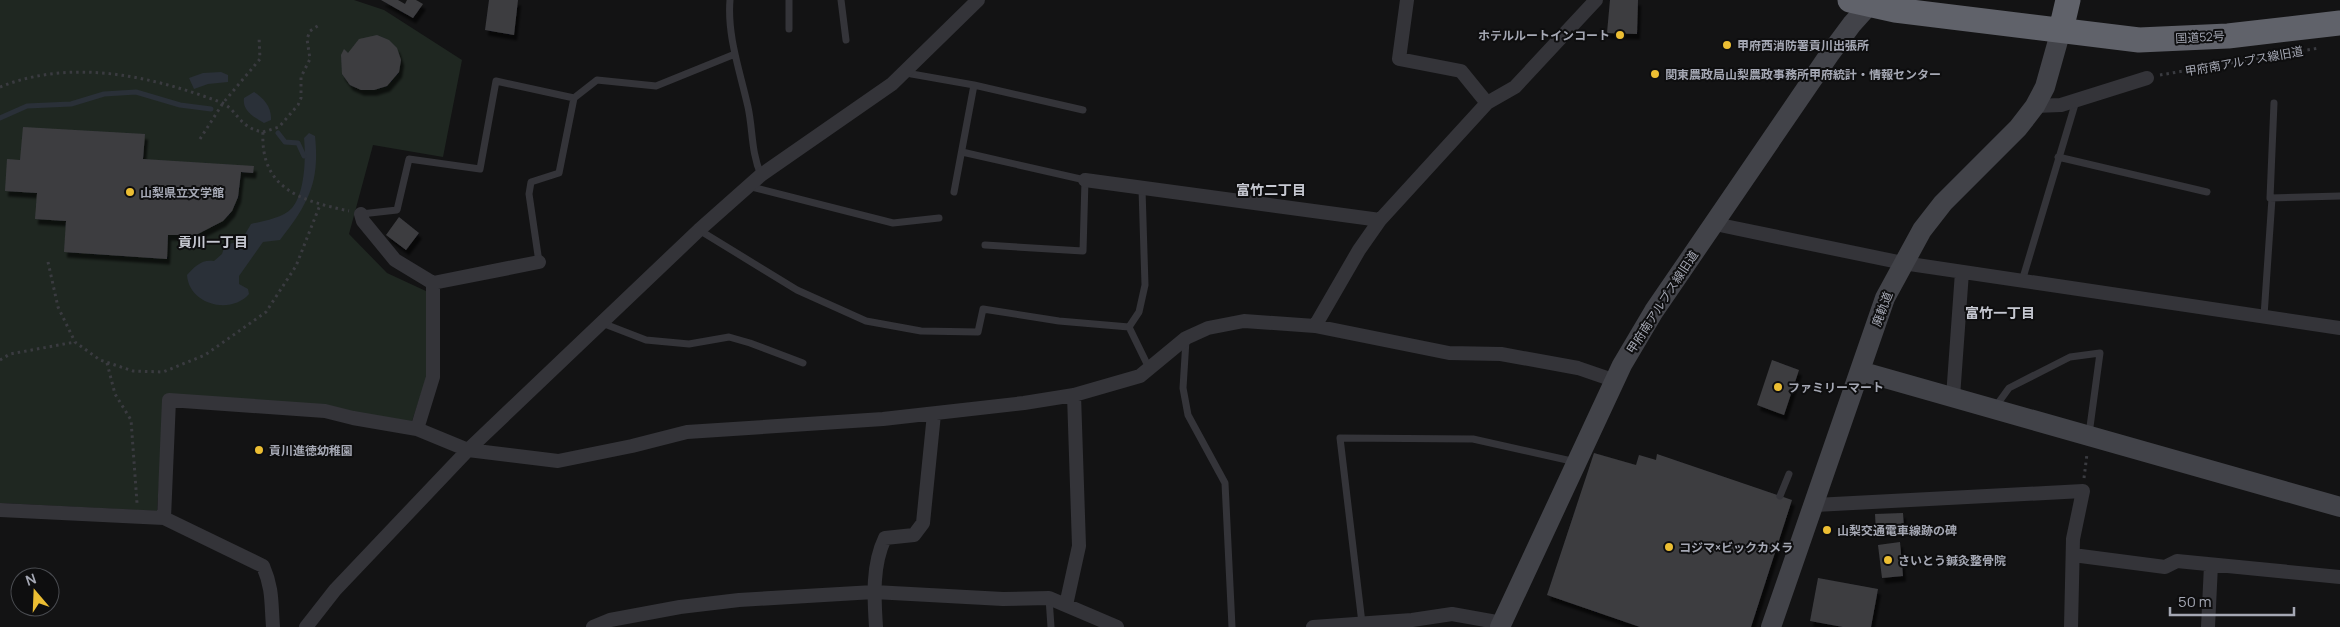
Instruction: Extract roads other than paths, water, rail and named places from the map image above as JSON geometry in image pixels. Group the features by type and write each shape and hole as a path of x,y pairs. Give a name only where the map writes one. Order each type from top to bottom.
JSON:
{"highway":[{"path":"2061,30 2068,0"},
{"name":"国道52号","path":"1864,1 1918,12 2139,40 2228,36 2340,23"}],"street":[{"path":"306,627 335,590 468,450 747,186 906,73 978,0"},
{"path":"1407,0 1400,59 1462,71 1487,103"},
{"path":"1315,326 1359,250 1380,220 1487,103 1515,87 1596,0"},
{"name":"甲府南アルプス線旧道","path":"1501,625 1613,380 1654,311 1852,24 1864,1"},
{"name":"廃軌道","path":"1771,627 1815,505 1885,298 1922,230 1943,203 2018,128 2035,106 2045,87 2061,30"},
{"path":"2035,106 2061,105 2147,78"},
{"path":"1085,180 1380,220"},
{"path":"361,214 363,221 395,260 434,283 539,262"},
{"path":"1714,224 1903,263 2340,328"},
{"path":"1953,397 1962,272"},
{"path":"417,429 433,377 434,283"},
{"path":"164,518 169,400 326,411 352,418 417,429 468,450 558,461 632,446 687,432 934,414 1074,395 1140,376 1186,338 1208,328 1244,321 1315,326 1449,353 1501,354 1578,368 1613,380"},
{"path":"1860,371 2089,434 2340,507"},
{"path":"1066,605 1079,546 1074,395"},
{"path":"876,627 874,592 878,552 885,538 914,535 923,523 934,414"},
{"path":"1815,505 2083,491 2074,539 2071,627"},
{"path":"0,510 164,518 263,566 270,582 273,601 273,627"},
{"path":"2073,555 2165,567 2176,561 2340,577"},
{"path":"2208,627 2211,565"},
{"path":"593,627 610,620 680,607 739,600 874,592 1003,599 1049,598 1117,627"},
{"path":"1313,627 1412,620 1452,614 1501,625"}],"lane":[{"path":"730,0 728,16 735,54 749,109 754,159 761,175"},
{"path":"789,0 789,29"},
{"path":"840,0 846,40"},
{"path":"539,262 529,194 531,182 559,173 574,98 596,80 656,86 735,54"},
{"path":"906,73 974,85 1083,110"},
{"path":"361,214 398,210 409,159 480,169 496,81 574,98"},
{"path":"954,192 974,85"},
{"path":"2022,281 2076,100"},
{"path":"2264,316 2272,198 2274,104"},
{"path":"962,152 1085,180 1083,251 985,245"},
{"path":"2058,157 2206,192"},
{"path":"747,186 893,223 939,218"},
{"path":"1129,327 1139,312 1145,285 1142,189"},
{"path":"2272,198 2340,196"},
{"path":"700,230 797,290 866,321 921,331 978,332 983,308 1059,321 1129,327"},
{"path":"602,322 646,340 689,344 729,337 803,363"},
{"path":"1129,327 1149,368"},
{"path":"1186,338 1183,388 1188,415 1225,482 1232,627"},
{"path":"1994,409 2009,388 2070,357 2100,353 2089,434"},
{"path":"1362,623 1340,438 1473,439 1576,462"},
{"path":"1780,496 1789,474"},
{"path":"1049,598 1050,627"}],"waterway":[{"path":"0,118 27,106 71,104 104,94 136,92 180,105 211,109"},
{"path":"278,133 285,142 298,143 304,156"}],"place":[{"name":"ホテルルートインコート","path":"1620,35"},
{"name":"甲府西消防署貢川出張所","path":"1727,45"},
{"name":"関東農政局山梨農政事務所甲府統計・情報センター","path":"1655,74"},
{"name":"山梨県立文学館","path":"130,192"},
{"name":"ファミリーマート","path":"1778,387"},
{"name":"貢川進徳幼稚園","path":"259,450"},
{"name":"山梨交通電車線跡の碑","path":"1827,530"},
{"name":"コジマ×ビックカメラ","path":"1669,547"},
{"name":"さいとう鍼灸整骨院","path":"1888,560"}],"district":[{"name":"富竹二丁目","path":"1271,189"},
{"name":"貢川一丁目","path":"213,241"},
{"name":"富竹一丁目","path":"2000,312"}]}
